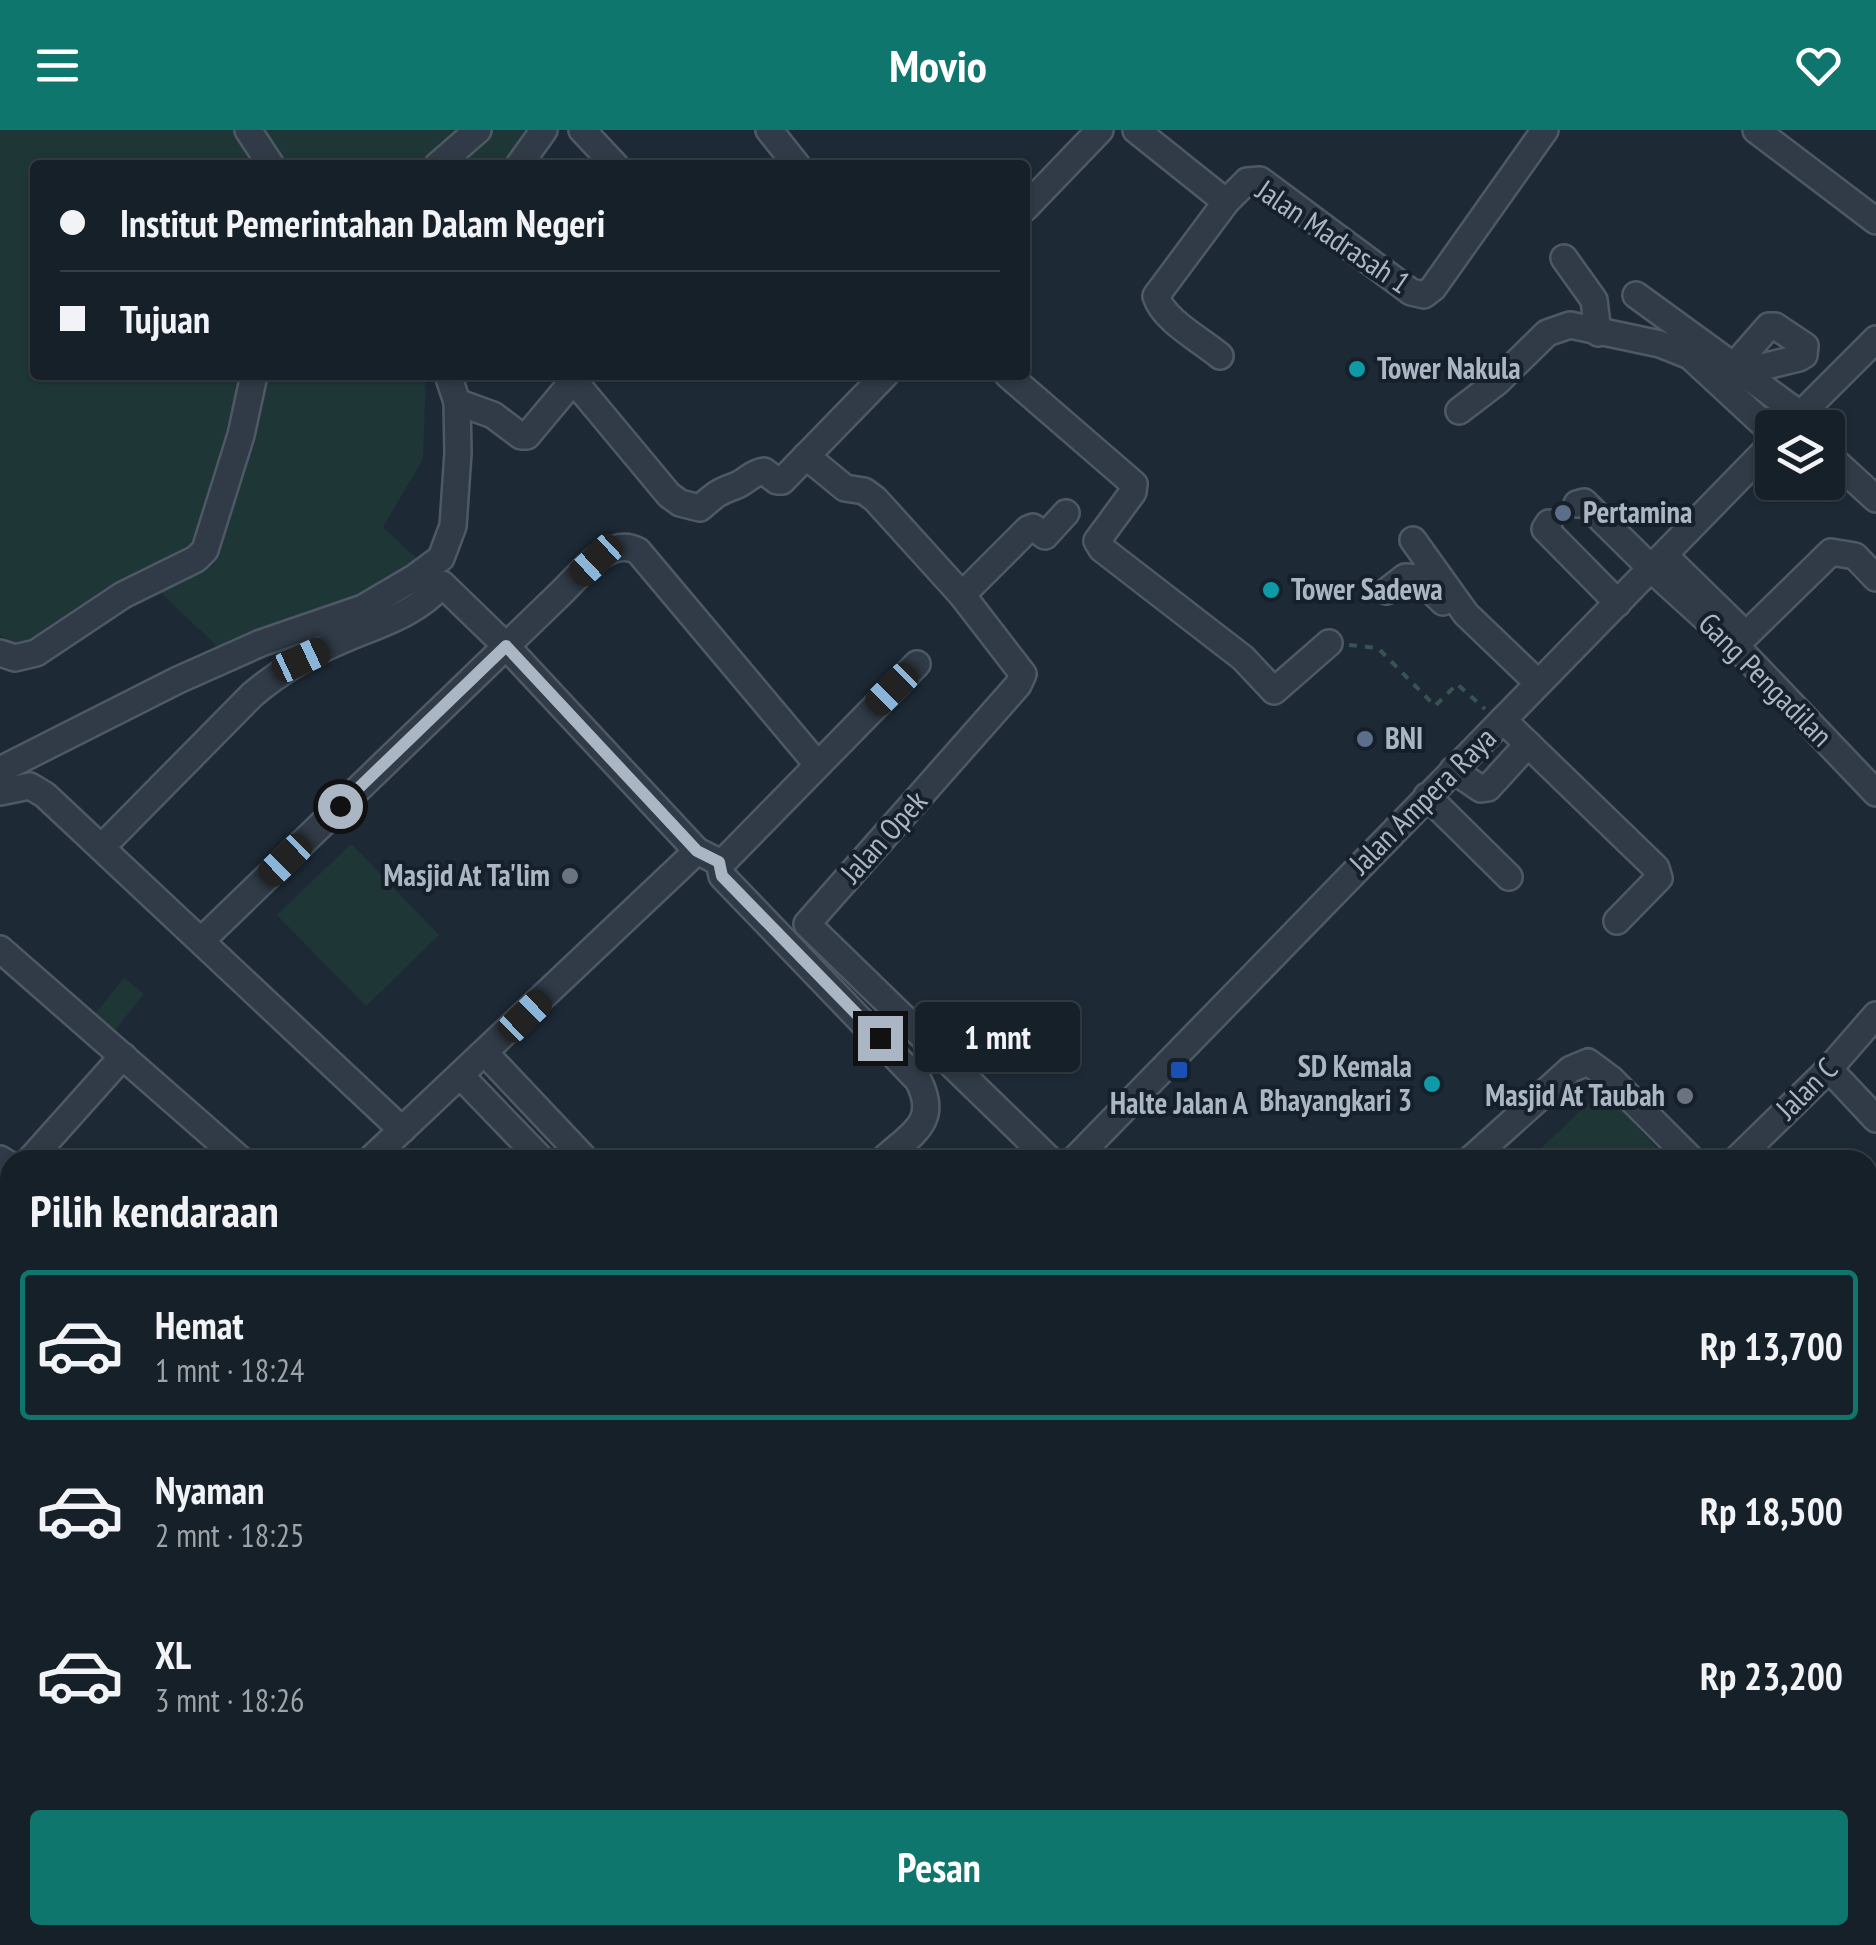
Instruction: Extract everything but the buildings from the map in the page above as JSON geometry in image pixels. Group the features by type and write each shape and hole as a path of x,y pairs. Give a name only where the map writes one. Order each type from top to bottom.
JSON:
{"street":[{"path":"248,130 268,160"},
{"path":"444,160 478,130"},
{"path":"523,160 544,130"},
{"path":"582,130 610,160"},
{"path":"769,130 792,160"},
{"path":"1030,203 1100,130"},
{"path":"1136,130 1226,202 1156,296 1157,304 1220,356"},
{"name":"Jalan Madrasah 1","path":"1226,202 1247,180 1260,180 1411,292 1424,295 1433,288 1545,130"},
{"path":"1756,130 1876,221"},
{"path":"1564,258 1594,300 1598,333"},
{"path":"1636,295 1737,370 1774,410"},
{"path":"1459,411 1497,382 1554,328 1570,325 1660,344 1690,356 1741,402 1757,410"},
{"path":"1803,410 1876,339"},
{"path":"0,654 15,658 36,653 123,595 196,559 205,550 241,434 253,380"},
{"path":"0,770 261,642 363,608 441,558 452,526 458,453 457,402 450,380"},
{"path":"457,402 493,416 521,436 527,436 569,380"},
{"path":"573,380 669,495 700,508 717,492 736,486 751,474 764,471 782,481 881,380"},
{"path":"1014,380 1134,484 1133,492 1096,541 1102,549 1243,658 1272,690 1329,643"},
{"name":"Jalan Opek","path":"806,456 844,488 866,492 962,595 1021,669 1023,678 807,924 1040,1150"},
{"name":"Jalan Ampera Raya","path":"1084,1150 1755,462"},
{"path":"1845,471 1876,499"},
{"path":"1576,504 1584,502 1746,635 1831,552 1855,556 1876,578"},
{"path":"962,595 1030,527 1045,536 1066,513"},
{"path":"1550,523 1545,529 1618,603"},
{"path":"1413,540 1466,614 1538,683"},
{"path":"202,940 506,646 608,551 625,545 632,547 818,764"},
{"name":"Gang Pengadilan","path":"1658,562 1876,793"},
{"path":"1387,591 1405,577 1419,578 1455,615 1466,614"},
{"path":"102,847 276,674 416,608 442,584 708,856 722,876 918,1080 928,1099 928,1114 894,1150"},
{"path":"708,856 726,859 917,664"},
{"path":"1502,721 1656,868 1659,878 1617,922"},
{"path":"1452,770 1481,790 1488,788 1528,744"},
{"path":"0,792 30,786 45,794 402,1130"},
{"path":"1427,796 1509,877"},
{"path":"381,1150 708,856"},
{"path":"0,950 230,1150"},
{"name":"Jalan C","path":"1746,1150 1829,1069 1876,1016"},
{"path":"485,1053 577,1150"},
{"path":"39,1150 123,1056"},
{"path":"1481,1150 1571,1069 1588,1062 1611,1079 1682,1150"},
{"path":"1829,1069 1876,1119"},
{"path":"460,1076 532,1150"}],"path":[{"path":"1329,643 1378,648 1434,706 1457,684 1502,721"}],"green space":[{"path":"0,130 535,130 514,160 30,160 30,380 426,380 423,459 383,527 430,571 222,651 157,589 114,617 65,628 21,647 0,635"},
{"path":"351,844 439,935 366,1006 277,915"},
{"path":"124,978 144,994 115,1030 95,1014"},
{"path":"1602,1090 1659,1150 1539,1150"}],"place":[{"name":"Tower Nakula","path":"1357,369"},
{"name":"Pertamina","path":"1563,513"},
{"name":"Tower Sadewa","path":"1271,590"},
{"name":"BNI","path":"1365,739"},
{"name":"Masjid At Ta'lim","path":"570,876"},
{"name":"Halte Jalan A","path":"1179,1070"},
{"name":"SD Kemala Bhayangkari 3","path":"1432,1084"},
{"name":"Masjid At Taubah","path":"1685,1096"}],"route":[{"path":"340,806 506,646 697,851 719,862 722,876 880,1038"}]}
